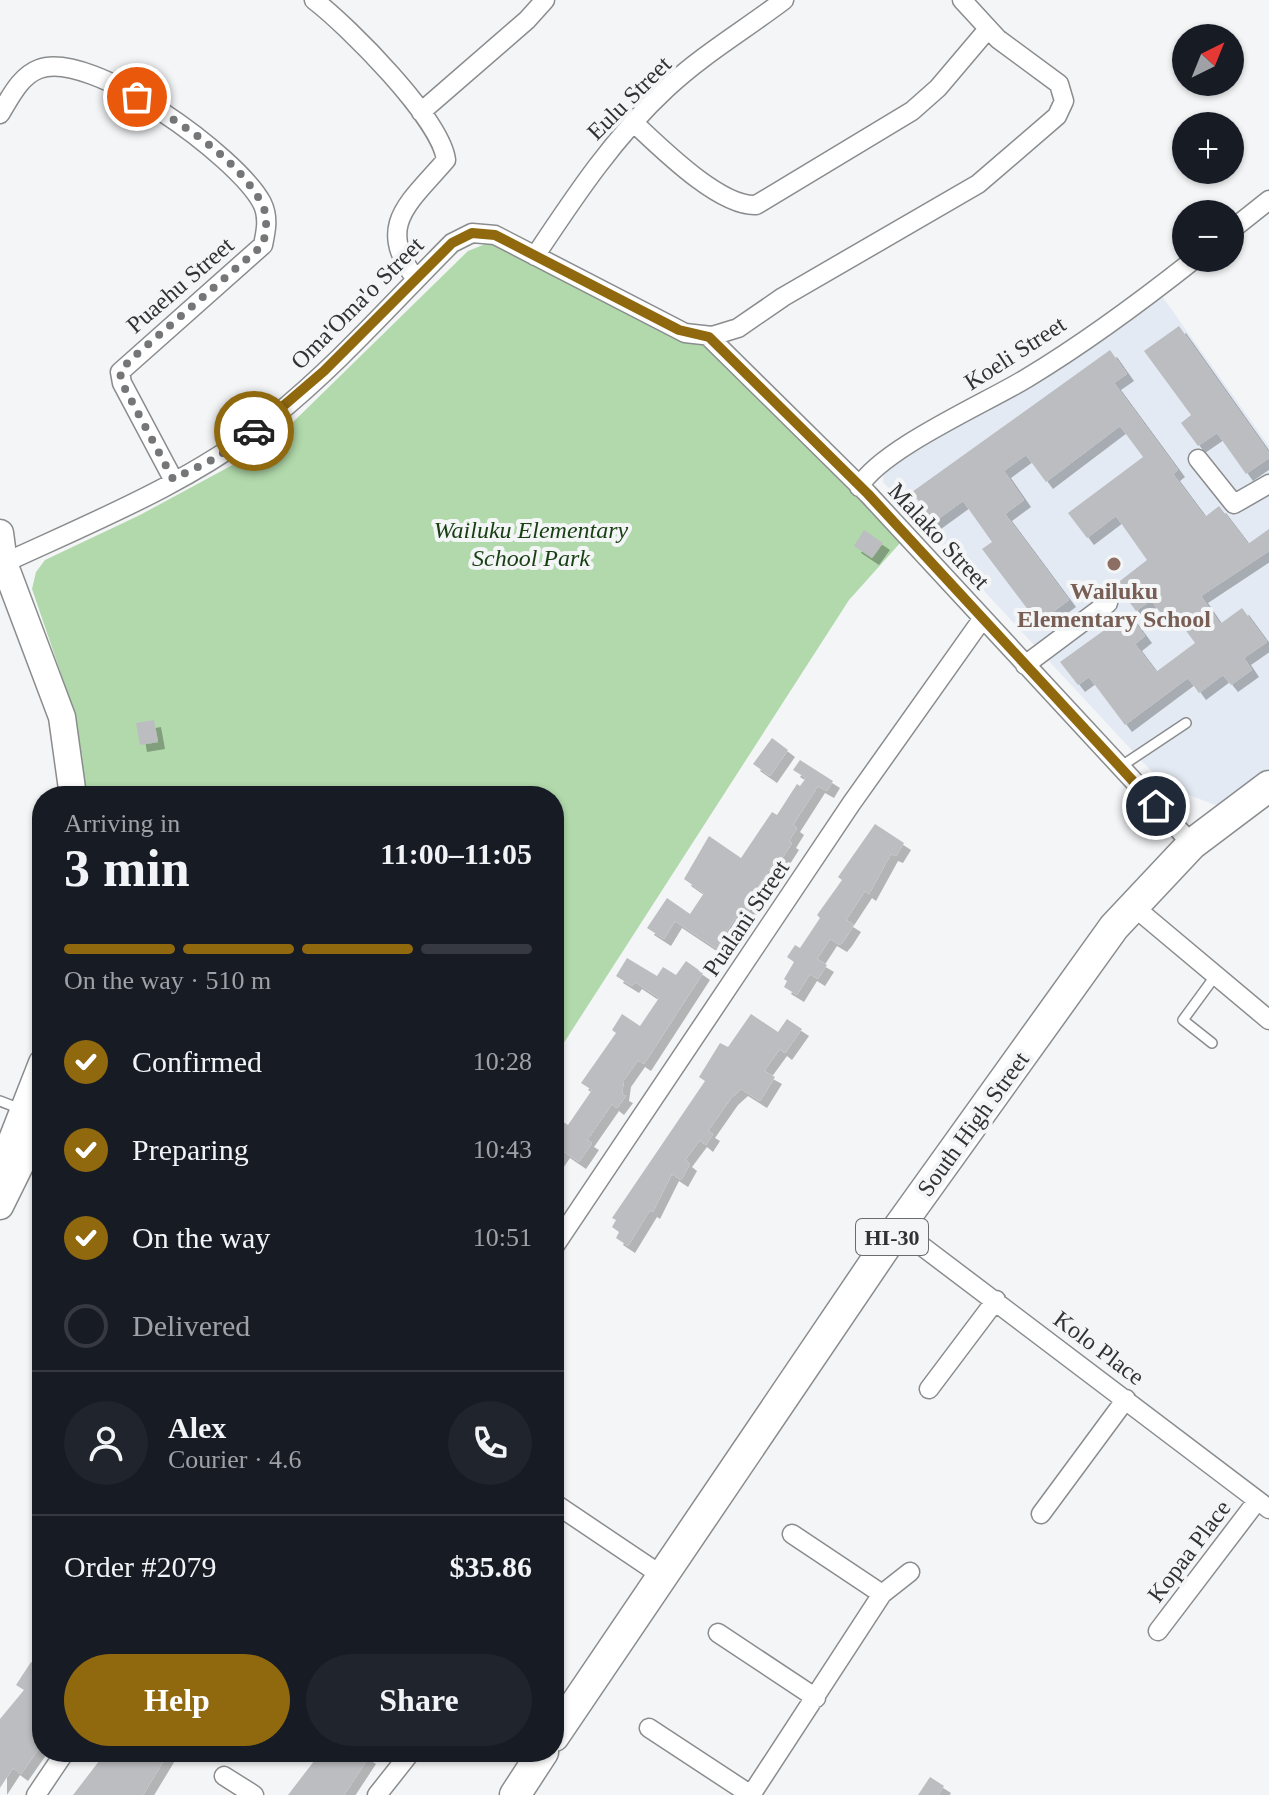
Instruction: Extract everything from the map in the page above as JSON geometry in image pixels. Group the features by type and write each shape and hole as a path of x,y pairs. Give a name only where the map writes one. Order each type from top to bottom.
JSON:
{"main road":[{"name":"South High Street","path":"661,1575 781,1406 898,1228 1114,927 1192,844 1269,786"},
{"name":"HI-30","path":"564,1721 661,1575"},
{"path":"515,1795 536,1762"}],"street":[{"path":"421,112 527,20 545,0"},
{"name":"Eulu Street","path":"535,256 597,165 633,122 669,86 784,0"},
{"path":"535,256 679,330 709,337 738,328 783,297 947,204 1007,162 1057,116 1064,101 1059,84 988,29 962,0"},
{"path":"320,2 364,45 440,138 446,160 404,213 394,234 396,250 416,279"},
{"path":"633,122 689,171 734,202 759,204 912,111 938,88 988,29"},
{"name":"Puaehu Street","path":"0,114 20,82 40,68 69,67 113,83 184,126 233,168 262,203 267,224 263,245 120,372 122,383 173,479"},
{"path":"1244,220 1269,200"},
{"name":"Oma'Oma'o Street","path":"1,562 216,458 273,417 452,243 468,234 486,233 535,256"},
{"name":"Koeli Street","path":"859,487 868,474 892,456 1029,376 1176,272"},
{"name":"Malako Street","path":"709,337 859,487 1192,844"},
{"path":"1198,459 1234,504 1269,484"},
{"path":"0,533 1,562 62,717 72,786"},
{"path":"1025,665 1108,603"},
{"name":"Pualani Street","path":"564,1232 851,804 983,618"},
{"path":"1133,906 1269,1020"},
{"path":"0,1170 32,1088"},
{"path":"0,1206 32,1141"},
{"name":"Kolo Place","path":"898,1228 1263,1505"},
{"path":"929,1389 996,1300"},
{"path":"1041,1514 1126,1399"},
{"name":"Kopaa Place","path":"1158,1631 1263,1505"},
{"path":"564,1510 661,1575"},
{"path":"792,1534 882,1594"},
{"path":"649,1728 751,1795 882,1594 910,1572"},
{"path":"718,1633 816,1698"},
{"path":"36,1795 58,1762"},
{"path":"377,1795 403,1762"},
{"path":"224,1776 254,1795"}],"lane":[{"path":"1120,767 1186,723"},
{"path":"1212,1043 1183,1020 1216,975"},
{"path":"0,1101 18,1108"}],"shaded area":[{"name":"Wailuku Elementary School","path":"1159,292 1269,446 1269,768 1218,806 1165,786 883,482 884,469 1049,374"}],"green space":[{"name":"Wailuku Elementary School Park","path":"488,243 500,244 714,343 901,542 849,600 564,1043 564,786 85,786 70,700 32,589 36,572 45,560 140,515 251,455 287,428 468,251"}],"building":[{"path":"1179,326 1269,453 1269,458 1246,474 1217,433 1198,446 1181,423 1191,415 1144,351"},
{"path":"1110,350 1127,374 1114,383 1178,470 1173,474 1205,517 1219,506 1248,544 1269,529 1269,551 1201,596 1220,624 1242,608 1267,642 1244,658 1252,670 1231,685 1223,675 1199,693 1188,678 1125,725 1089,677 1078,685 1060,662 1128,613 1145,636 1135,644 1156,672 1195,643 1176,617 1168,623 1151,600 1136,611 1116,584 1147,560 1116,516 1087,538 1068,513 1143,457 1120,426 1046,482 1026,455 1004,471 1024,500 1005,514 1069,600 1038,623 982,549 992,542 963,501 934,522 912,492"},
{"path":"864,530 883,543 872,558 854,546"},
{"path":"154,720 158,742 140,745 136,723"},
{"path":"772,738 788,750 770,776 753,764"},
{"path":"800,760 833,781 827,791 818,786 793,825 797,828 789,841 792,843 779,863 775,860 751,897 756,900 746,915 740,911 724,935 728,938 720,951 675,921 664,939 647,928 667,898 690,914 704,893 684,879 709,836 741,858 772,812 777,815 797,784 800,786 806,778 793,770"},
{"path":"875,824 904,843 896,856 891,854 869,894 865,891 846,920 854,925 845,939 840,945 830,939 817,959 827,965 818,979 810,974 797,995 784,987 787,981 784,979 794,962 787,957 795,945 800,948 820,918 817,915 842,880 838,877"},
{"path":"627,958 657,976 663,967 676,975 686,961 703,973 644,1064 638,1060 624,1080 622,1094 626,1096 617,1108 612,1104 587,1140 592,1143 579,1162 564,1152 564,1122 568,1125 592,1090 581,1083 616,1033 612,1030 622,1014 640,1026 659,998 635,982 632,986 616,976"},
{"path":"751,1014 778,1032 787,1019 802,1029 785,1053 780,1049 764,1071 775,1077 760,1101 741,1089 731,1098 708,1131 713,1134 706,1145 700,1140 685,1160 690,1164 681,1180 672,1174 653,1212 650,1210 628,1246 616,1238 619,1232 612,1227 616,1220 612,1218 705,1081 699,1077 720,1043 728,1047"},
{"path":"32,1663 32,1758 21,1774 13,1768 0,1788 0,1719 24,1690 16,1685"},
{"path":"98,1762 163,1762 143,1795 73,1795"},
{"path":"313,1762 366,1762 344,1795 288,1795"},
{"path":"930,1777 944,1786 938,1795 918,1795"}],"way so far":[{"path":"137,97 184,126 233,168 262,203 267,224 263,245 130,360 120,372 122,383 173,479 216,458 254,431"}],"place":[{"name":"Wailuku Elementary School","path":"1114,564"}],"route":[{"path":"254,431 324,371 452,243 472,233 495,235 679,330 709,337 868,494 1156,806"}]}
